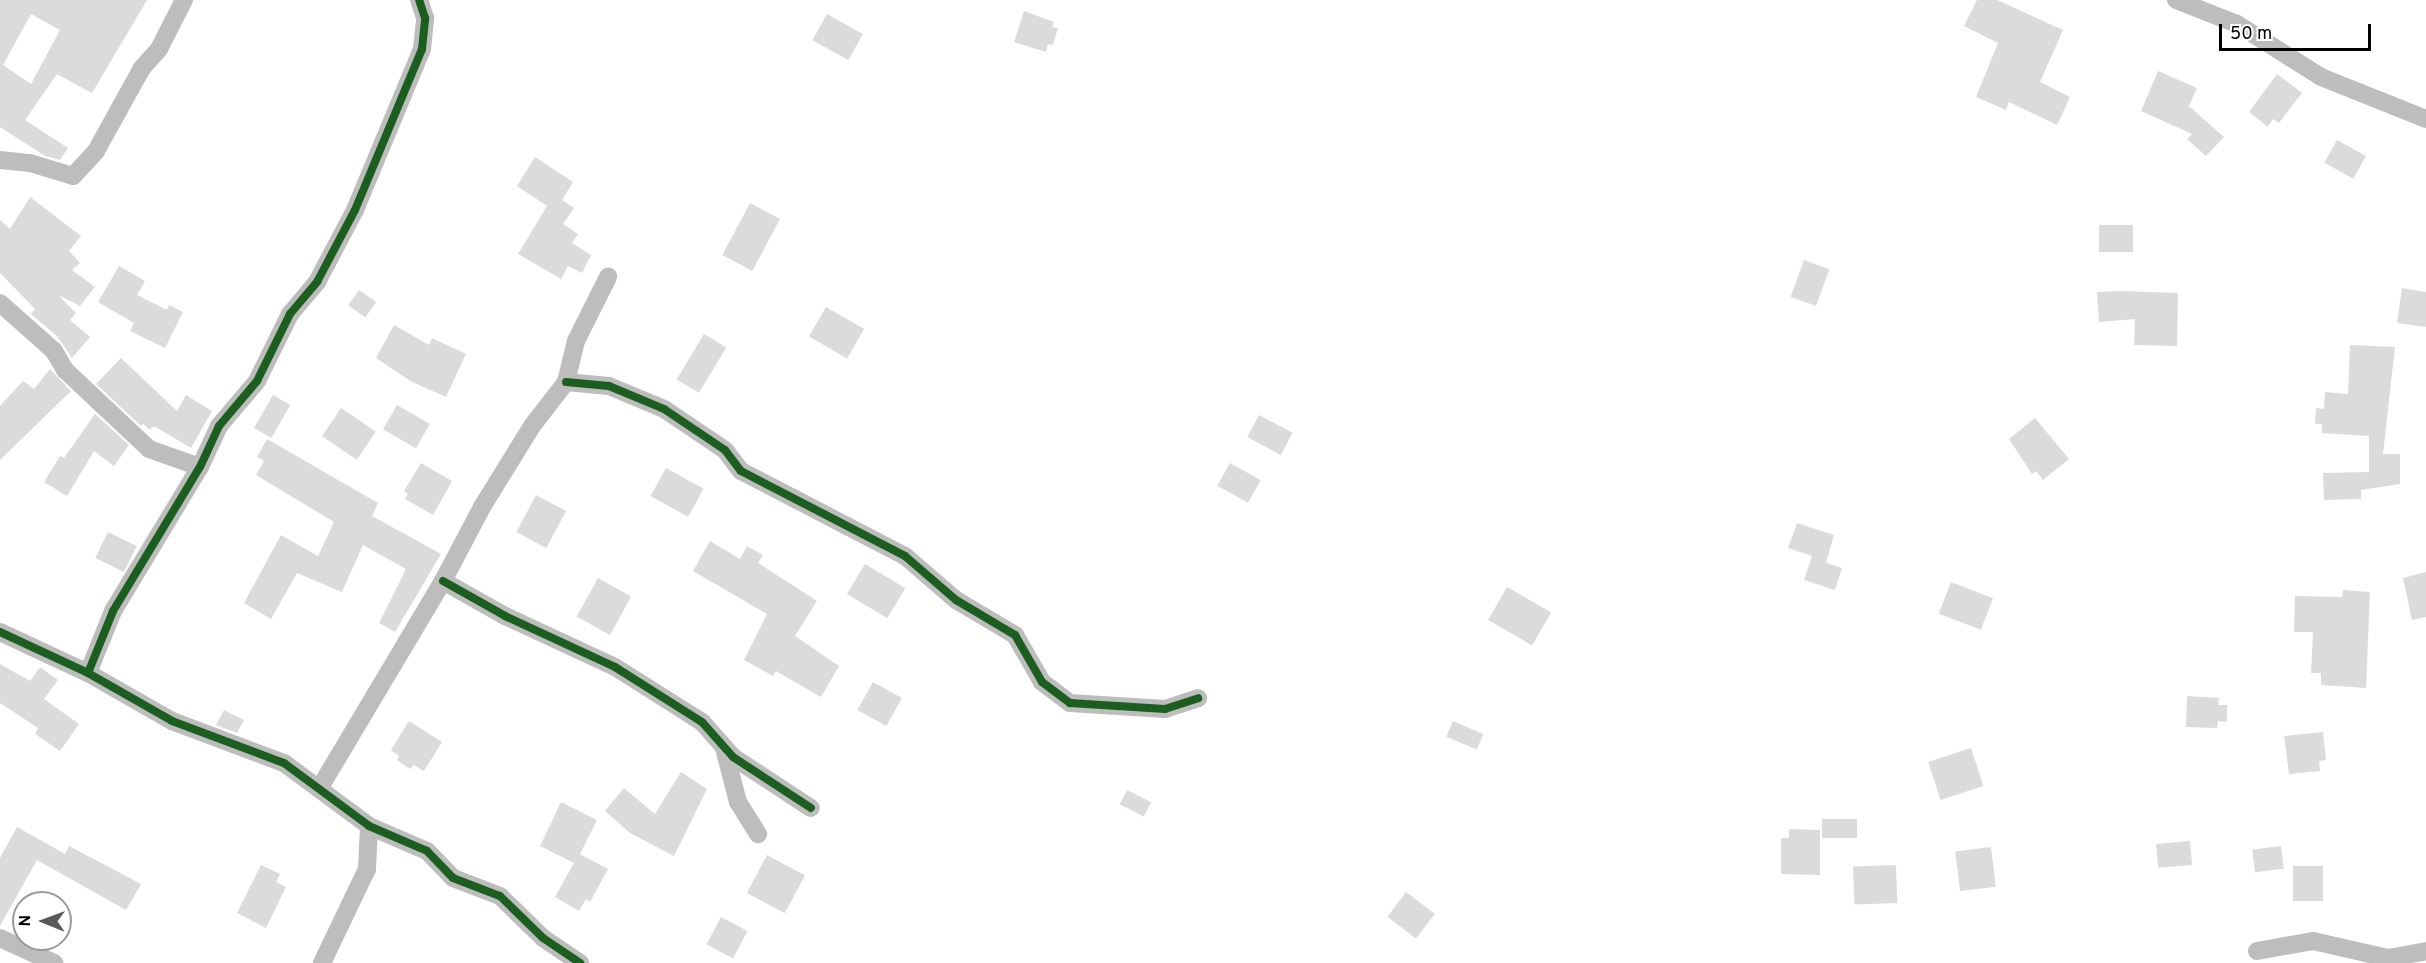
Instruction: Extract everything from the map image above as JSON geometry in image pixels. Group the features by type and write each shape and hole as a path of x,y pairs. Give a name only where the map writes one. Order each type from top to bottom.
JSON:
{"street":[{"path":"0,160 30,163 74,176 96,151 142,68 159,49 184,0"},
{"path":"88,673 113,611 200,467 219,426 257,381 290,314 317,282 355,210 422,49 425,18 418,0"},
{"path":"2176,0 2223,16 2320,77 2426,119"},
{"path":"319,789 443,581 488,497 532,426 566,382 576,341 608,276"},
{"path":"0,303 54,351 65,370 149,449 200,467"},
{"path":"566,382 609,387 664,409 725,450 741,471 905,556 956,600 1015,635 1042,682 1070,703 1165,709 1198,698"},
{"path":"443,581 514,621 615,667 702,722 724,748 811,808"},
{"path":"0,632 88,673 172,721 284,763 369,826 415,843 463,884 500,896 543,938 580,963"},
{"path":"724,748 738,802 758,834"},
{"path":"322,963 367,869 369,826"},
{"path":"0,938 54,963"},
{"path":"2257,951 2313,941 2388,958 2426,951"}],"building":[{"path":"0,0 147,0 92,93 57,74 25,120 68,148 60,160 45,156 0,127","holes":["31,14 60,30 31,84 3,65"]},
{"path":"1977,0 1997,0 2063,30 2040,82 2070,97 2057,125 2009,102 2006,110 1976,97 1998,43 1964,26"},
{"path":"1024,11 1054,22 1052,27 1058,28 1053,45 1048,44 1046,52 1014,42"},
{"path":"827,14 863,34 848,60 812,40"},
{"path":"2158,71 2197,88 2189,106 2224,137 2206,156 2187,139 2192,134 2141,111"},
{"path":"2277,74 2302,93 2279,123 2273,119 2268,127 2249,112"},
{"path":"2337,140 2366,156 2353,179 2324,163"},
{"path":"535,157 573,182 562,200 574,208 563,224 578,234 572,243 591,255 582,273 568,266 561,279 518,254 547,206 517,186"},
{"path":"30,197 81,236 69,251 80,263 72,270 95,287 80,306 58,295 76,313 70,320 90,337 72,358 57,336 31,314 35,309 0,273 0,220 10,229"},
{"path":"750,203 780,219 752,271 722,255"},
{"path":"2099,225 2133,225 2133,252 2099,252"},
{"path":"1804,260 1829,269 1816,306 1791,297"},
{"path":"119,266 145,281 137,295 167,310 169,305 183,312 165,348 130,331 134,323 98,302"},
{"path":"2402,288 2426,292 2426,327 2397,323"},
{"path":"359,290 376,302 365,318 348,306"},
{"path":"2097,292 2178,293 2177,346 2134,345 2135,319 2099,322"},
{"path":"826,307 864,329 847,358 809,336"},
{"path":"394,325 429,345 432,338 466,354 446,397 412,382 376,358"},
{"path":"704,334 726,347 699,393 677,379"},
{"path":"2350,345 2395,347 2383,454 2400,454 2400,484 2361,490 2361,499 2324,500 2323,473 2369,472 2369,436 2322,433 2322,424 2315,424 2316,408 2324,409 2325,392 2348,394"},
{"path":"121,358 177,411 186,395 212,411 191,448 154,426 150,430 143,424 141,426 96,384"},
{"path":"50,369 71,391 0,460 0,406 23,381 34,389"},
{"path":"273,395 290,405 271,438 254,428"},
{"path":"397,405 430,424 416,448 383,429"},
{"path":"341,408 376,431 357,460 322,436"},
{"path":"95,414 129,445 114,466 94,451 67,496 44,482 60,456 64,458"},
{"path":"1259,415 1293,433 1281,455 1247,437"},
{"path":"2035,418 2069,459 2043,480 2036,471 2032,474 2009,439"},
{"path":"267,439 378,503 372,516 441,554 395,632 379,623 406,569 363,545 342,592 297,573 271,619 244,603 281,535 318,556 334,522 256,475 264,461 257,457"},
{"path":"421,463 452,481 433,515 405,499 408,494 404,491"},
{"path":"1230,463 1261,480 1248,503 1217,486"},
{"path":"666,468 704,489 688,517 650,496"},
{"path":"536,495 566,511 546,548 516,532"},
{"path":"1797,523 1834,535 1826,563 1842,568 1835,590 1804,580 1812,556 1788,548"},
{"path":"108,532 137,546 124,572 95,558"},
{"path":"710,541 740,559 747,546 763,555 758,563 817,601 795,636 839,666 821,697 776,671 773,676 744,660 767,614 693,571"},
{"path":"865,564 905,588 887,618 847,594"},
{"path":"2426,572 2426,617 2412,620 2403,578"},
{"path":"598,578 631,596 610,635 577,616"},
{"path":"1951,582 1993,598 1981,630 1939,614"},
{"path":"1507,587 1551,612 1532,645 1488,620"},
{"path":"2343,590 2370,592 2366,688 2321,685 2321,673 2311,673 2313,632 2294,632 2295,596 2342,597"},
{"path":"0,664 30,681 40,667 58,680 44,699 79,724 60,751 35,734 38,728 0,703"},
{"path":"873,682 902,698 886,726 857,710"},
{"path":"2187,696 2219,698 2218,705 2227,705 2227,722 2218,721 2217,728 2186,727"},
{"path":"224,710 244,720 237,733 216,725"},
{"path":"409,721 442,742 424,771 414,765 410,769 397,760 399,756 391,750"},
{"path":"1453,721 1483,734 1477,750 1446,737"},
{"path":"2323,732 2326,760 2319,761 2320,771 2289,774 2284,736"},
{"path":"1971,748 1983,786 1941,800 1928,762"},
{"path":"681,772 707,789 674,856 630,833 605,811 624,788 655,814"},
{"path":"1127,790 1151,802 1144,817 1120,804"},
{"path":"561,802 597,820 580,854 608,869 590,902 586,899 579,911 555,897 574,863 540,846"},
{"path":"1822,819 1857,819 1857,838 1822,838"},
{"path":"17,827 65,854 69,846 141,884 126,910 37,860 20,891 12,891 12,905 0,926 0,858"},
{"path":"1789,829 1820,830 1820,875 1781,874 1781,838 1789,838"},
{"path":"2190,841 2192,865 2158,868 2156,844"},
{"path":"2281,846 2284,869 2255,872 2252,850"},
{"path":"1991,847 1996,887 1960,891 1955,851"},
{"path":"767,855 805,875 785,913 747,893"},
{"path":"261,865 280,874 276,882 286,887 266,928 237,913"},
{"path":"1896,865 1897,903 1854,904 1853,867"},
{"path":"2293,866 2323,866 2323,901 2293,901"},
{"path":"1406,892 1435,914 1416,938 1387,917"},
{"path":"721,917 747,931 733,958 706,944"}],"cycle path":[{"path":"88,673 113,611 200,467 219,426 257,381 290,314 317,282 355,210 422,49 425,18 419,0"},
{"path":"566,382 609,386 664,409 725,450 741,471 905,556 956,600 1015,635 1042,682 1070,703 1165,709 1198,698"},
{"path":"443,581 505,616 615,667 702,722 733,757 811,808"},
{"path":"0,632 88,673 172,721 284,763 369,826 427,851 453,878 500,896 543,938 580,963"}]}
